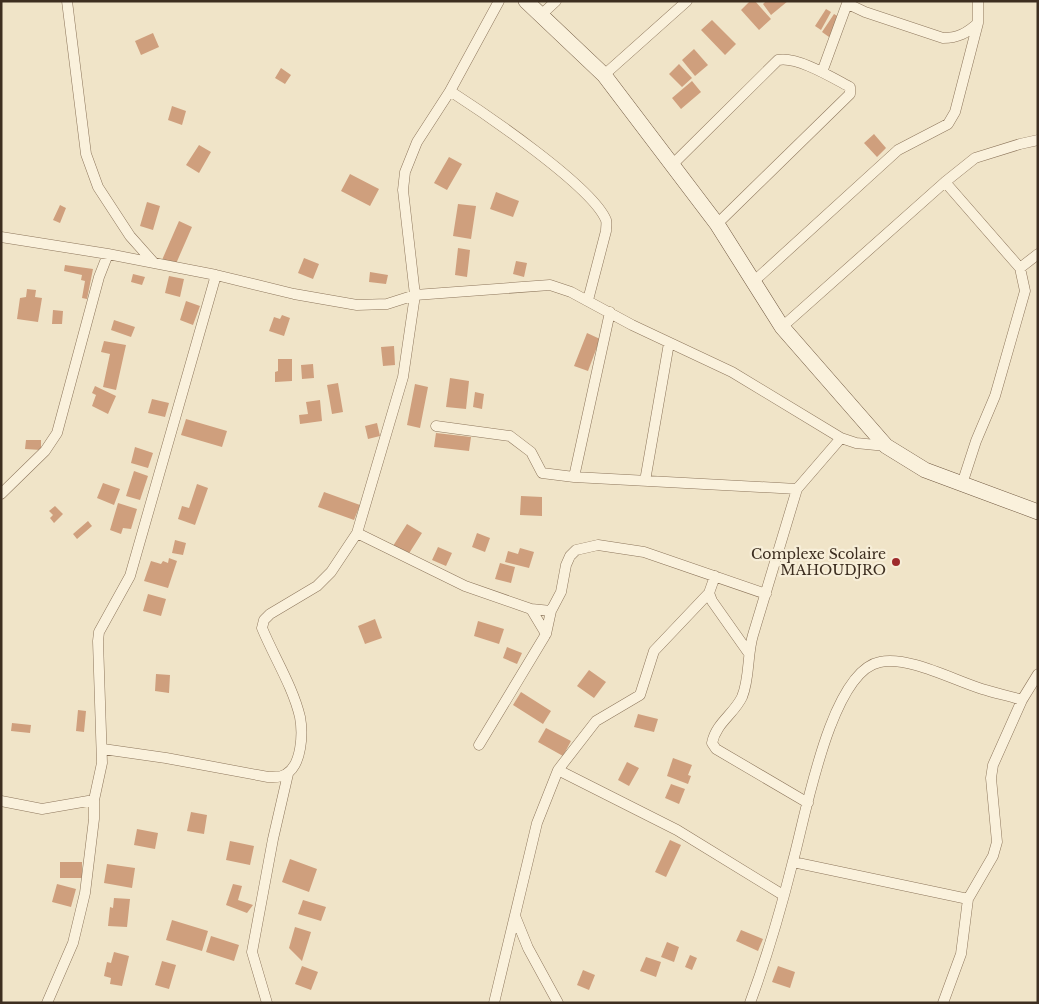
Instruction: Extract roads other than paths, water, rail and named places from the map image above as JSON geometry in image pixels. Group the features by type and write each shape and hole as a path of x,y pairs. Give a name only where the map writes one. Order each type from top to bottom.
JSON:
{"street":[{"path":"67,1 86,154 98,187 130,236 154,263"},
{"path":"267,1003 252,952 273,839 288,774 294,767 298,756 300,719 262,628 264,620 270,614 317,586 331,572 357,533 403,377 415,296 403,190 405,172 417,142 450,91 500,1"},
{"path":"526,1 604,75 671,166 717,224 752,283 782,327 886,446 925,470 1038,512"},
{"path":"541,15 556,1"},
{"path":"604,75 687,1"},
{"path":"752,283 898,150 948,124 955,112 978,23 978,1"},
{"path":"822,72 848,2 865,12 943,38 954,38 966,33 978,23"},
{"path":"671,166 778,60 788,60 822,72 850,87 850,94 717,224"},
{"path":"450,91 482,112 568,178 600,209 606,221 606,231 588,300"},
{"path":"782,327 946,182 976,158 1038,140"},
{"path":"946,182 1020,268 1025,291 996,396 976,441 962,484"},
{"path":"1,237 108,254 294,294 357,305 387,304 415,296 550,285 588,300 669,343 732,372 841,438 856,443 886,446"},
{"path":"1,494 45,450 57,433 99,277 108,254"},
{"path":"1020,268 1038,254"},
{"path":"47,1003 80,922 89,869 94,800 103,749 98,641 100,632 130,576 216,276"},
{"path":"574,477 610,312"},
{"path":"646,481 669,343"},
{"path":"436,426 510,436 531,452 542,473 574,477 797,488"},
{"path":"808,802 733,760 716,749 712,743 718,725 741,699 746,679 748,652 797,488 841,438"},
{"path":"357,533 465,586 530,609 551,611"},
{"path":"479,745 546,634 551,611 562,592 570,556 576,550 586,547 615,546 644,552 766,594"},
{"path":"494,1003 537,823 558,770 596,721 640,695 654,651 709,593 715,576"},
{"path":"709,593 748,652"},
{"path":"530,609 546,634"},
{"path":"750,1003 761,973 793,862 819,755 849,687 866,669 877,662 888,661 908,664 1022,700"},
{"path":"943,1003 961,954 968,899 993,856 997,842 991,778 992,765 1022,700 1038,674"},
{"path":"103,749 166,758 268,777 280,777 288,774"},
{"path":"558,770 677,830 783,895"},
{"path":"1,802 42,809 94,800"},
{"path":"793,862 968,899"},
{"path":"515,916 528,948 558,1003"}],"place":[{"name":"Complexe Scolaire MAHOUDJRO","path":"896,562"}]}
